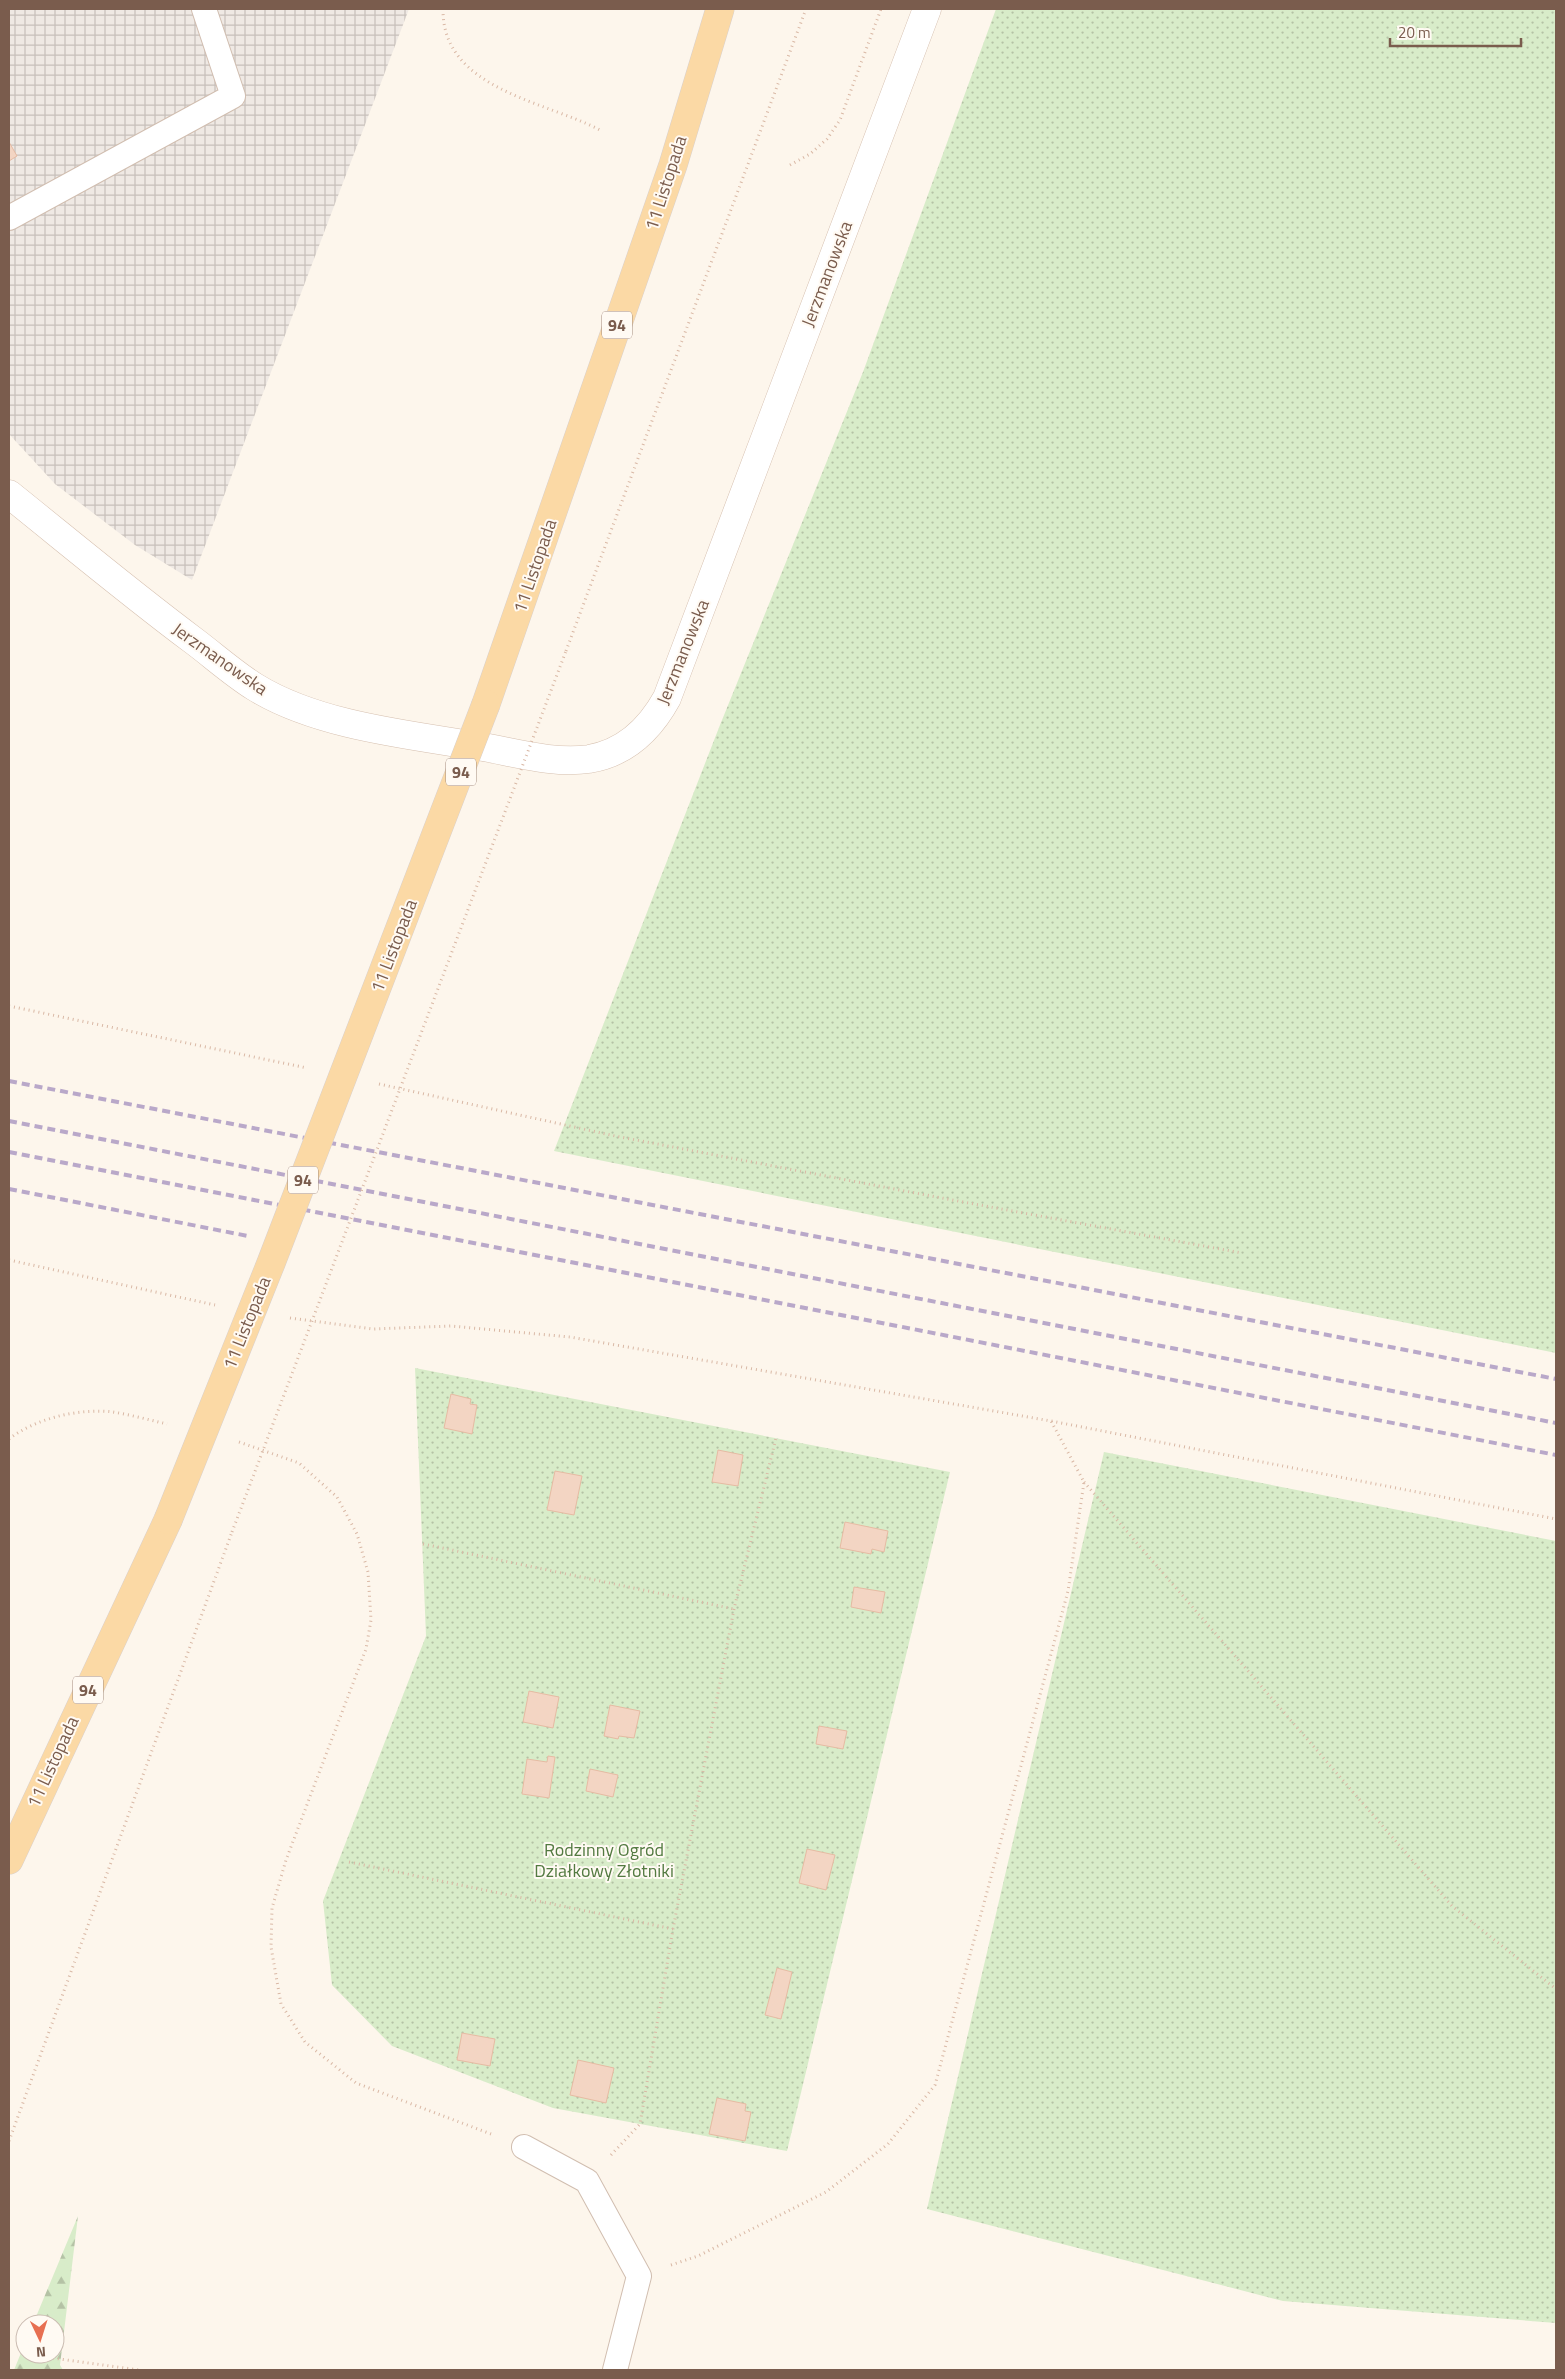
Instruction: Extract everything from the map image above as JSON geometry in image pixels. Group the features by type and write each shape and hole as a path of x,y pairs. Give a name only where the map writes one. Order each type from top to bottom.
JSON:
{"main road":[{"name":"11 Listopada","path":"9,1860 168,1520 274,1254 438,831 509,640 673,165 720,9"}],"street":[{"name":"Jerzmanowska","path":"9,494 166,620 255,687 301,710 378,729 550,759 589,759 608,754 626,745 643,732 657,716 667,698 927,9"}],"lane":[{"path":"9,218 233,96 204,9"},
{"path":"524,2147 587,2181 639,2276 615,2370"}],"path":[{"path":"443,9 447,32 454,50 466,66 480,78 497,88 578,118 600,130"},
{"path":"9,2141 232,1532 566,652 806,9"},
{"path":"790,165 810,154 827,139 840,120 881,9"},
{"path":"9,1006 308,1069"},
{"path":"375,1084 615,1136 947,1200 1242,1253"},
{"path":"9,1260 218,1306"},
{"path":"285,1318 374,1329 451,1326 570,1337 1050,1421 1556,1519"},
{"path":"9,1439 41,1422 78,1413 113,1412 169,1425"},
{"path":"1050,1421 1084,1482 1452,1906 1556,1989"},
{"path":"587,2181 640,2124 673,1929 734,1609 776,1438"},
{"path":"235,1440 299,1463 337,1497 357,1534 368,1572 371,1620 366,1649 286,1860 272,1908 271,1947 281,2004 305,2042 356,2083 524,2147"},
{"path":"639,2276 698,2256 826,2192 888,2144 935,2085 1068,1591 1084,1482"},
{"path":"423,1544 734,1609"},
{"path":"349,1862 673,1929"},
{"path":"65,2360 140,2370"}],"shaded area":[{"path":"9,9 409,9 192,580 135,545 55,484 9,434"}],"green space":[{"path":"996,9 1556,9 1556,1353 554,1151 720,725 863,372"},
{"name":"Rodzinny Ogród Działkowy Złotniki","path":"415,1368 950,1472 787,2151 553,2108 392,2046 332,1985 323,1901 426,1636"},
{"path":"1104,1452 1556,1541 1556,2323 1283,2301 927,2209"},
{"path":"78,2216 65,2324 65,2314 37,2314"},
{"path":"16,2364 60,2364 63,2370 14,2370"}],"building":[{"path":"9,142 17,156 9,161"},
{"path":"451,1394 471,1399 470,1404 477,1405 472,1434 444,1428"},
{"path":"718,1450 743,1455 738,1486 712,1482"},
{"path":"555,1471 582,1476 574,1515 547,1510"},
{"path":"845,1522 888,1531 884,1552 872,1549 871,1554 840,1548"},
{"path":"854,1587 885,1592 881,1613 851,1607"},
{"path":"529,1691 559,1697 553,1728 523,1722"},
{"path":"610,1705 640,1711 634,1738 619,1736 618,1739 604,1736"},
{"path":"819,1726 847,1731 843,1749 816,1744"},
{"path":"548,1756 555,1757 549,1798 522,1794 527,1759 547,1762"},
{"path":"590,1769 618,1775 613,1797 586,1791"},
{"path":"807,1849 835,1855 826,1890 799,1883"},
{"path":"777,1968 792,1972 781,2019 765,2015"},
{"path":"462,2033 495,2039 490,2066 457,2060"},
{"path":"578,2060 614,2068 606,2103 570,2095"},
{"path":"717,2098 746,2104 745,2111 751,2112 745,2141 709,2134"}],"railway":[{"path":"9,1081 1556,1379"},
{"path":"9,1121 1556,1423"},
{"path":"9,1152 1556,1455"},
{"path":"9,1189 248,1236"}]}
